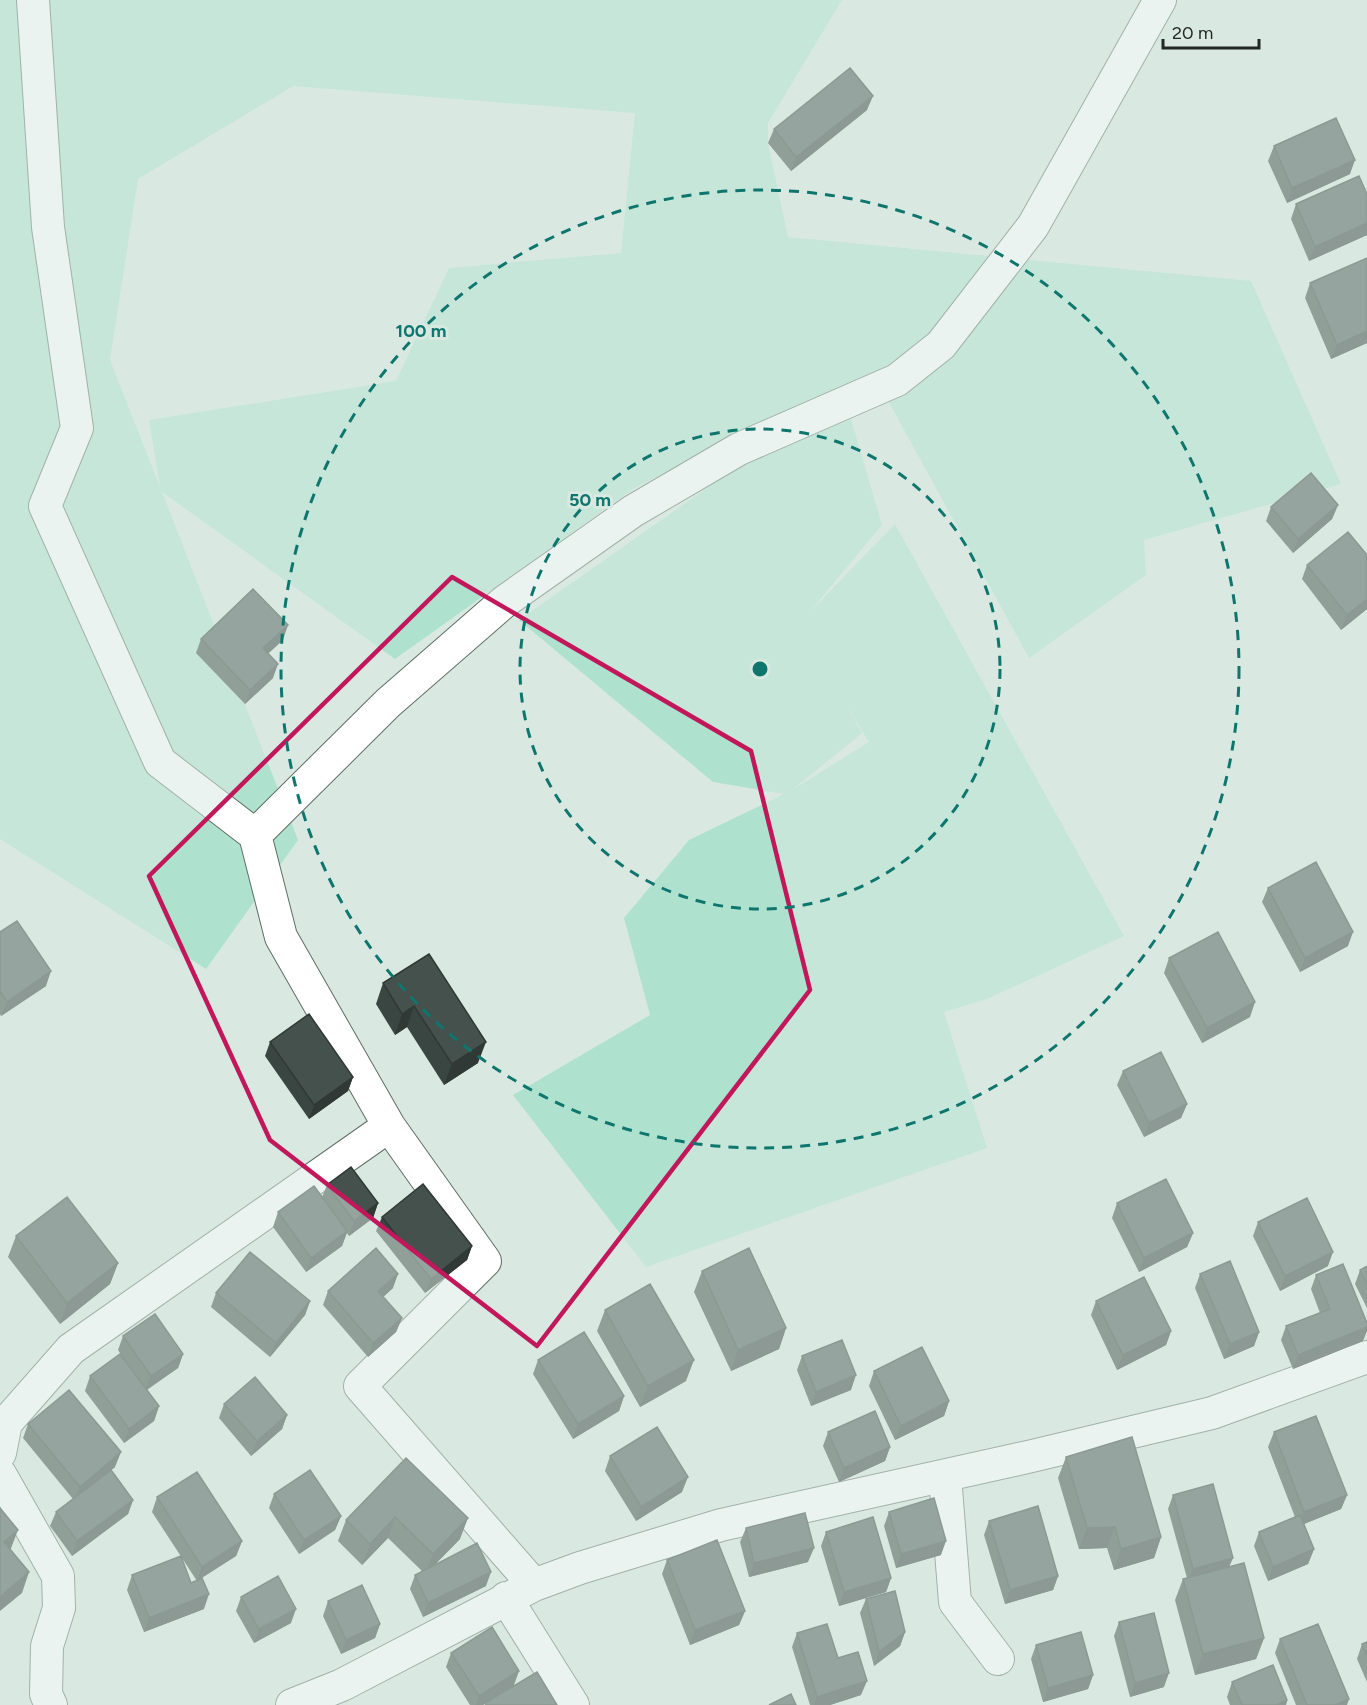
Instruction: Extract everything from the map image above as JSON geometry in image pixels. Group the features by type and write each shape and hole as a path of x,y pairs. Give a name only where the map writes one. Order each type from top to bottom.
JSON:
{"street":[{"path":"33,0 48,227 77,428 45,506 160,762 255,835 281,937 389,1126 485,1261 360,1386 520,1591 573,1705"},
{"path":"255,835 388,703 504,602 633,511 738,449 897,381 941,345 1033,225 1160,0"},
{"path":"51,1705 46,1694 47,1646 59,1608 58,1576 0,1456 6,1423 71,1349 389,1126"},
{"path":"292,1705 342,1685 520,1591 721,1525 945,1476 1212,1413 1367,1357"},
{"path":"945,1476 955,1602 998,1659"}],"highlighted area":[{"path":"452,577 751,751 810,990 537,1346 270,1140 149,876"}],"green space":[{"path":"0,0 842,0 768,123 768,143 788,237 1251,281 1341,484 1144,540 1146,575 1029,658 873,373 636,487 395,659 162,492 298,840 206,969 0,839","holes":["293,86 635,113 621,253 449,268 396,381 149,420 160,487 110,360 138,179"]},
{"path":"851,419 882,525 808,614 895,524 1124,936 987,999 944,1012 987,1148 646,1267 513,1095 650,1015 624,918 689,840 784,794 713,782 519,620 734,469","holes":["846,704 869,742 792,790 862,733"]}],"building":[{"path":"850,68 873,96 796,157 774,129"},
{"path":"1336,118 1355,160 1292,188 1274,146"},
{"path":"1359,176 1367,194 1367,223 1315,247 1296,204"},
{"path":"1367,258 1367,331 1337,345 1310,283"},
{"path":"1311,473 1338,505 1298,539 1271,507"},
{"path":"1348,532 1367,555 1367,599 1347,615 1307,565"},
{"path":"253,589 288,625 263,648 278,664 250,690 201,639"},
{"path":"1316,862 1353,932 1305,958 1268,888"},
{"path":"17,921 51,971 7,1002 0,991 0,932"},
{"path":"1218,932 1255,1002 1207,1028 1169,958"},
{"path":"429,954 486,1042 452,1064 414,1006 402,1014 383,983"},
{"path":"309,1014 353,1077 314,1105 270,1042"},
{"path":"1161,1052 1187,1104 1149,1123 1123,1071"},
{"path":"351,1167 378,1203 354,1221 327,1185"},
{"path":"1166,1179 1193,1233 1144,1258 1117,1203"},
{"path":"423,1184 472,1246 431,1279 382,1217"},
{"path":"314,1186 347,1231 311,1258 278,1212"},
{"path":"67,1197 118,1263 67,1303 16,1236"},
{"path":"1307,1198 1333,1252 1285,1276 1258,1222"},
{"path":"376,1248 398,1274 378,1291 402,1318 373,1343 328,1291"},
{"path":"749,1248 786,1328 738,1350 702,1271"},
{"path":"250,1252 310,1301 276,1343 216,1293"},
{"path":"1230,1261 1259,1332 1230,1344 1200,1274"},
{"path":"1343,1264 1367,1327 1298,1355 1286,1326 1330,1309 1316,1275"},
{"path":"1367,1266 1367,1284 1360,1270"},
{"path":"1144,1277 1171,1331 1123,1355 1096,1301"},
{"path":"650,1284 694,1360 648,1386 605,1310"},
{"path":"155,1314 183,1354 151,1376 123,1336"},
{"path":"584,1332 624,1396 578,1424 538,1360"},
{"path":"842,1340 856,1375 816,1392 802,1356"},
{"path":"922,1347 949,1401 901,1426 874,1371"},
{"path":"120,1354 159,1406 129,1429 90,1376"},
{"path":"255,1377 287,1415 257,1441 224,1404"},
{"path":"69,1390 121,1452 80,1487 28,1424"},
{"path":"875,1411 890,1447 844,1468 828,1432"},
{"path":"1316,1416 1347,1495 1304,1512 1274,1432"},
{"path":"657,1427 688,1477 641,1507 610,1456"},
{"path":"1132,1437 1161,1537 1121,1549 1115,1527 1087,1528 1066,1457"},
{"path":"406,1458 468,1518 433,1554 395,1517 370,1544 346,1520"},
{"path":"111,1470 133,1500 77,1541 56,1512"},
{"path":"310,1470 341,1516 304,1540 274,1494"},
{"path":"197,1472 242,1541 202,1567 157,1497"},
{"path":"1213,1484 1233,1558 1193,1569 1173,1495"},
{"path":"934,1498 946,1541 901,1554 889,1512"},
{"path":"1038,1506 1058,1576 1010,1590 989,1521"},
{"path":"0,1508 18,1530 4,1542 29,1572 0,1597"},
{"path":"805,1513 814,1548 754,1563 746,1528"},
{"path":"1300,1515 1314,1549 1273,1567 1259,1532"},
{"path":"873,1517 891,1578 844,1592 826,1532"},
{"path":"717,1540 745,1611 695,1630 667,1560"},
{"path":"477,1543 491,1572 428,1603 415,1575"},
{"path":"181,1556 191,1583 202,1578 209,1594 149,1618 132,1575"},
{"path":"1244,1563 1264,1638 1203,1654 1183,1579"},
{"path":"278,1576 296,1609 259,1629 241,1597"},
{"path":"362,1585 380,1624 346,1640 328,1601"},
{"path":"895,1591 905,1632 879,1652 866,1599"},
{"path":"1154,1613 1169,1673 1135,1683 1119,1622"},
{"path":"827,1624 838,1658 858,1652 867,1681 817,1697 797,1633"},
{"path":"1318,1624 1349,1699 1335,1705 1307,1705 1280,1639"},
{"path":"492,1627 519,1671 479,1696 451,1653"},
{"path":"1081,1632 1093,1675 1048,1688 1036,1645"},
{"path":"1367,1642 1367,1656 1362,1644"},
{"path":"1273,1665 1287,1700 1276,1705 1242,1705 1232,1682"},
{"path":"537,1672 557,1705 486,1705 485,1703"},
{"path":"791,1694 796,1705 769,1705"}]}
